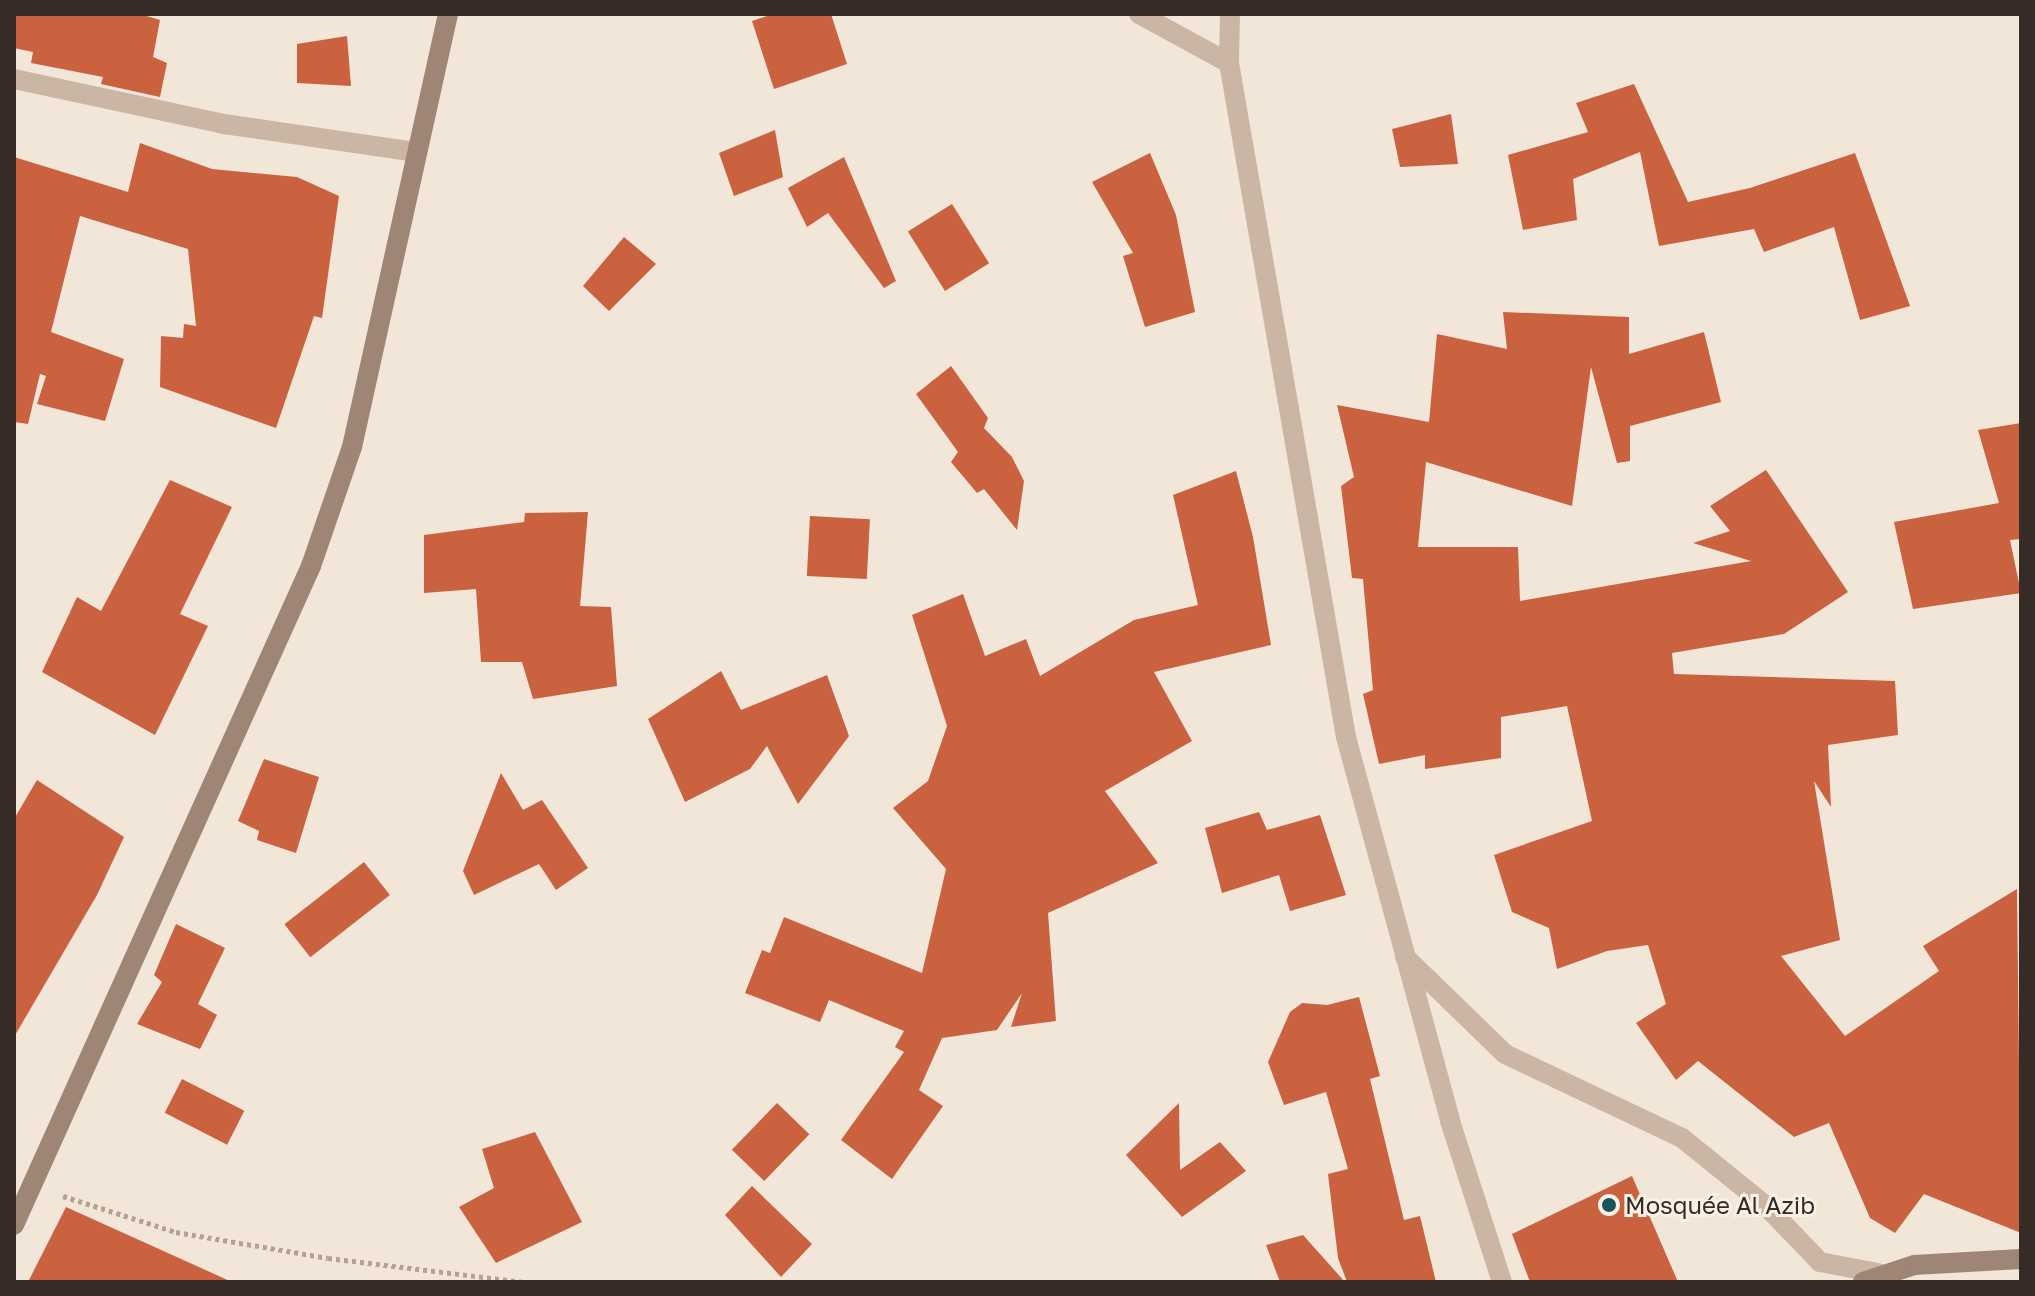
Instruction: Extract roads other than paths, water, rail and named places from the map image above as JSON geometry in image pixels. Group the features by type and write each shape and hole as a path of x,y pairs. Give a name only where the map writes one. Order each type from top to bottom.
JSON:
{"street":[{"path":"14,1225 311,566 352,447 448,14"},
{"path":"1139,14 1229,63"},
{"path":"1230,14 1229,63 1346,737 1404,956 1502,1282"},
{"path":"14,79 224,124 417,152"},
{"path":"1404,956 1505,1054 1682,1138 1765,1205 1820,1262 1870,1278 1929,1263 2021,1259"}],"place":[{"name":"Mosquée Al Azib","path":"1609,1205"}]}
